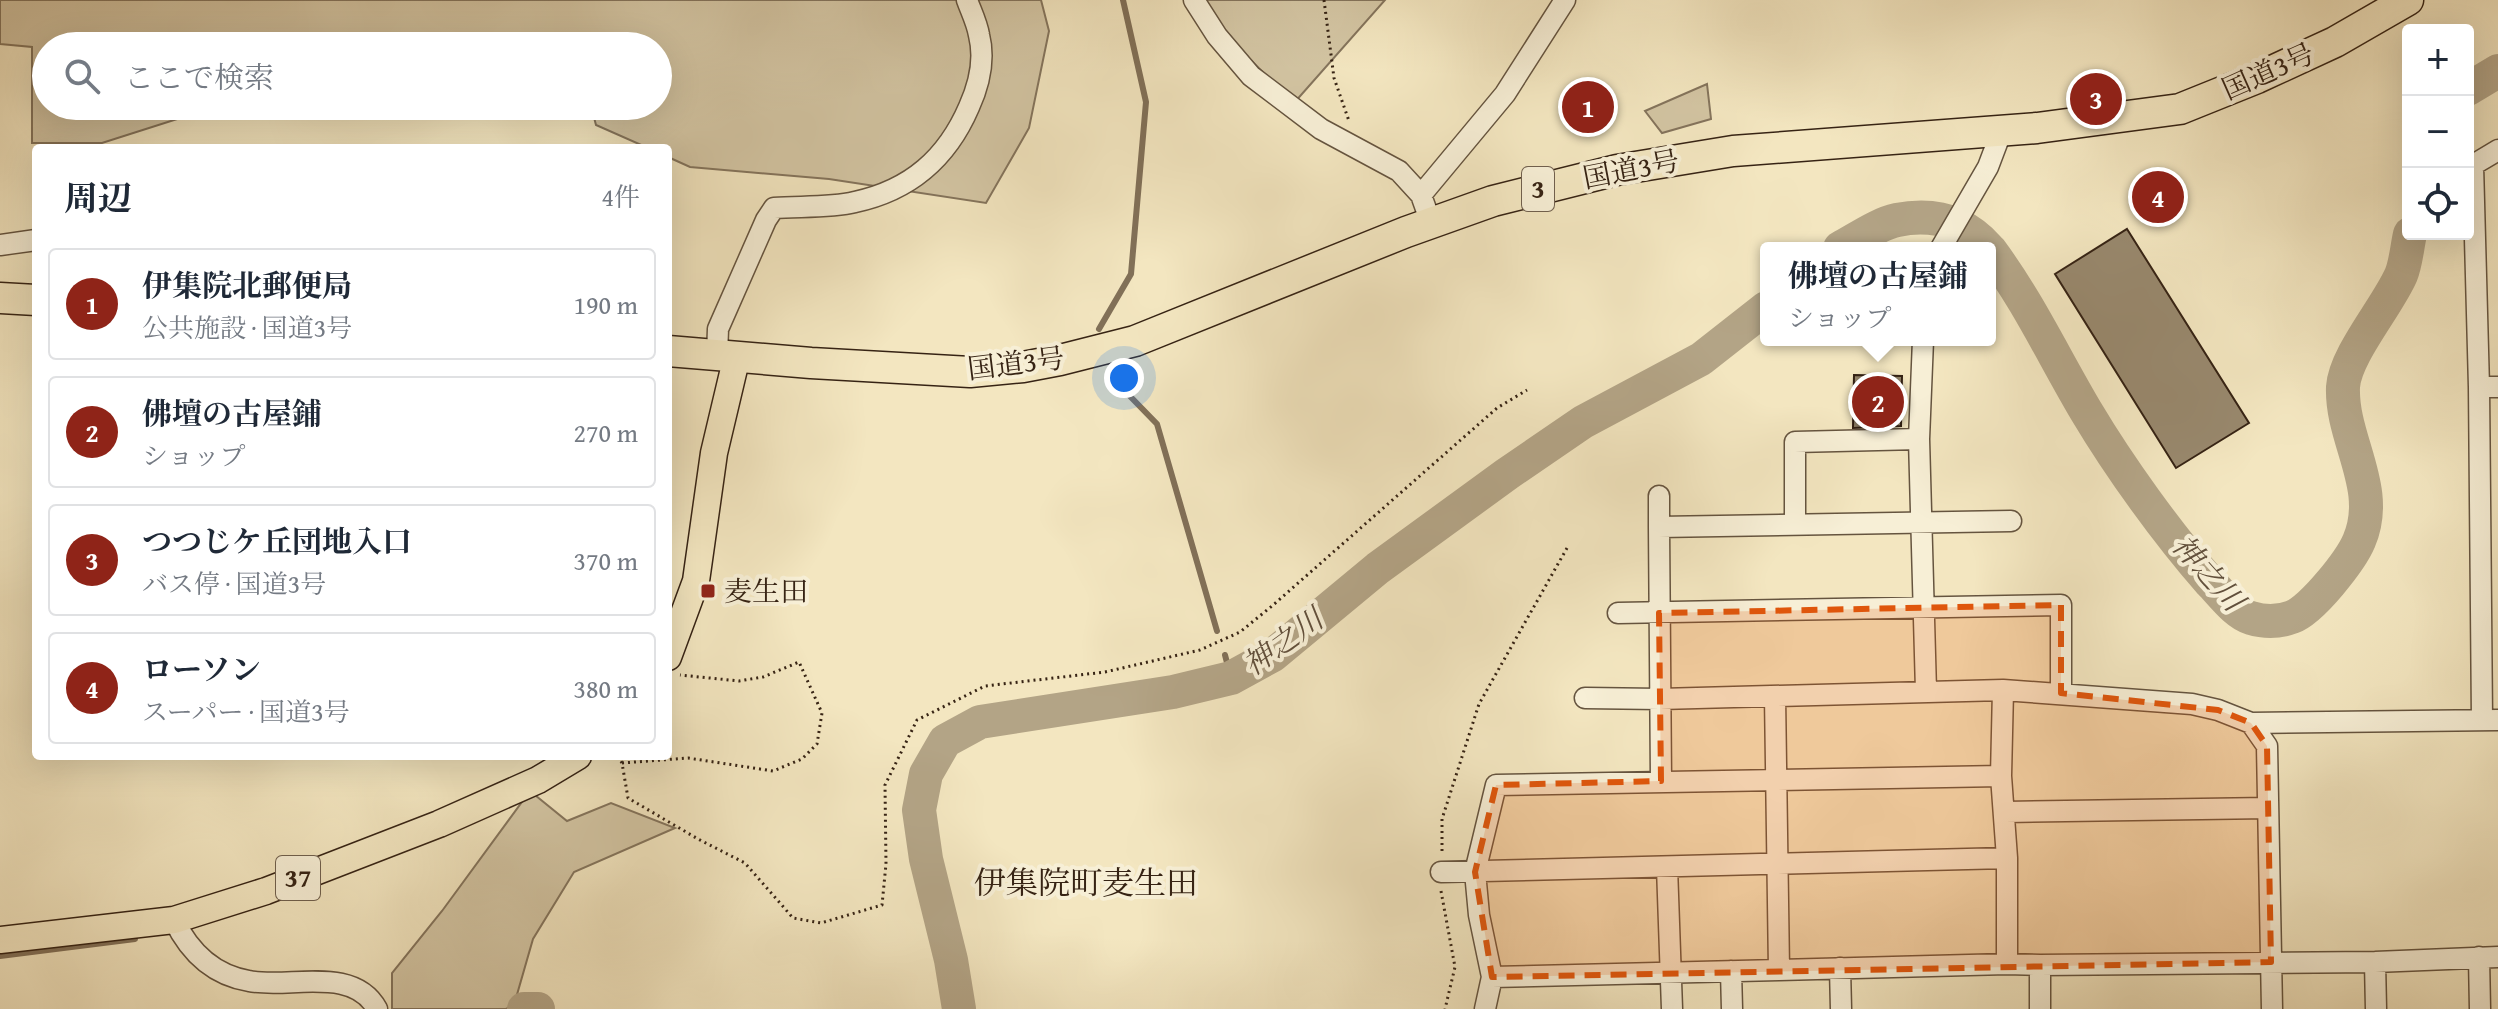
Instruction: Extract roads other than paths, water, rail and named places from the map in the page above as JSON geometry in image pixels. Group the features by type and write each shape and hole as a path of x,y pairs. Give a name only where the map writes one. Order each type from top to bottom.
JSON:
{"highway":[{"name":"国道3号","path":"672,351 970,372 1060,360 1135,341 1426,209 1493,201 1617,170 1733,151 2037,128 2180,109 2335,42 2408,0"},
{"path":"0,298 32,300"}],"main road":[{"path":"672,646 696,581 727,356"},
{"name":"37","path":"0,940 174,920 266,891 439,824 538,780 571,760"}],"street":[{"path":"727,356 718,329 774,208 854,202 875,196 914,178 941,156 956,137 980,82 980,37 967,0"},
{"path":"1194,0 1217,36 1251,76 1321,129 1399,171 1426,209 1565,0"},
{"path":"1945,242 1988,167 2002,130"},
{"path":"1585,698 1660,699 2003,690 2192,704 2251,723 2490,720 2488,387 2473,165 2498,150"},
{"path":"0,245 32,241"},
{"path":"1923,346 1919,439 1926,691"},
{"path":"1795,524 1795,442 1919,439"},
{"path":"1659,496 1661,781"},
{"path":"1659,527 2011,521"},
{"path":"1618,613 2061,605 2061,693"},
{"path":"2003,690 2001,776 2006,812 2007,964"},
{"path":"1775,696 1779,970"},
{"path":"2251,723 2267,746 2272,1009"},
{"path":"1485,1009 1492,977 1479,915 1475,872 1496,785 2001,776"},
{"path":"2006,812 2268,808"},
{"path":"1441,872 2007,858"},
{"path":"1667,867 1672,1009"},
{"path":"174,920 185,942 216,969 249,981 343,983 368,996 377,1008"},
{"path":"1492,977 2007,964 2375,962 2489,957 2480,1009"},
{"path":"2375,962 2376,1009"},
{"path":"2040,965 2040,1009"},
{"path":"1840,968 1841,1009"},
{"path":"1731,971 1732,1009"}],"waterway":[{"path":"1099,329 1131,274 1146,102 1123,0"},
{"name":"神之川","path":"2474,85 2498,71"},
{"name":"神之川","path":"1850,242 1875,228 1910,218 1947,221 1969,231 1982,242"},
{"name":"神之川","path":"1996,258 2029,309 2099,433 2161,521 2234,608 2245,616 2272,621 2292,617 2310,605 2340,572 2359,541 2366,502 2344,407 2345,374 2395,288 2409,240"},
{"name":"神之川","path":"959,1009 951,960 926,859 919,810 926,774 945,741 980,722 1173,692 1231,678 1273,655 1378,568 1507,474 1583,422 1701,359 1760,313"},
{"path":"1122,388 1157,424 1217,631"},
{"path":"1225,655 1231,678"},
{"path":"0,956 135,939"},
{"name":"神之川","path":"524,1009 538,1009"}],"place":[{"name":"つつじケ丘団地入口","path":"2096,99"},
{"name":"伊集院北郵便局","path":"1588,107"},
{"name":"ローソン","path":"2158,197"},
{"name":"佛壇の古屋鋪","path":"1878,402"},
{"name":"麦生田","path":"708,591"}],"district":[{"name":"伊集院町麦生田","path":"1086,883"}]}
